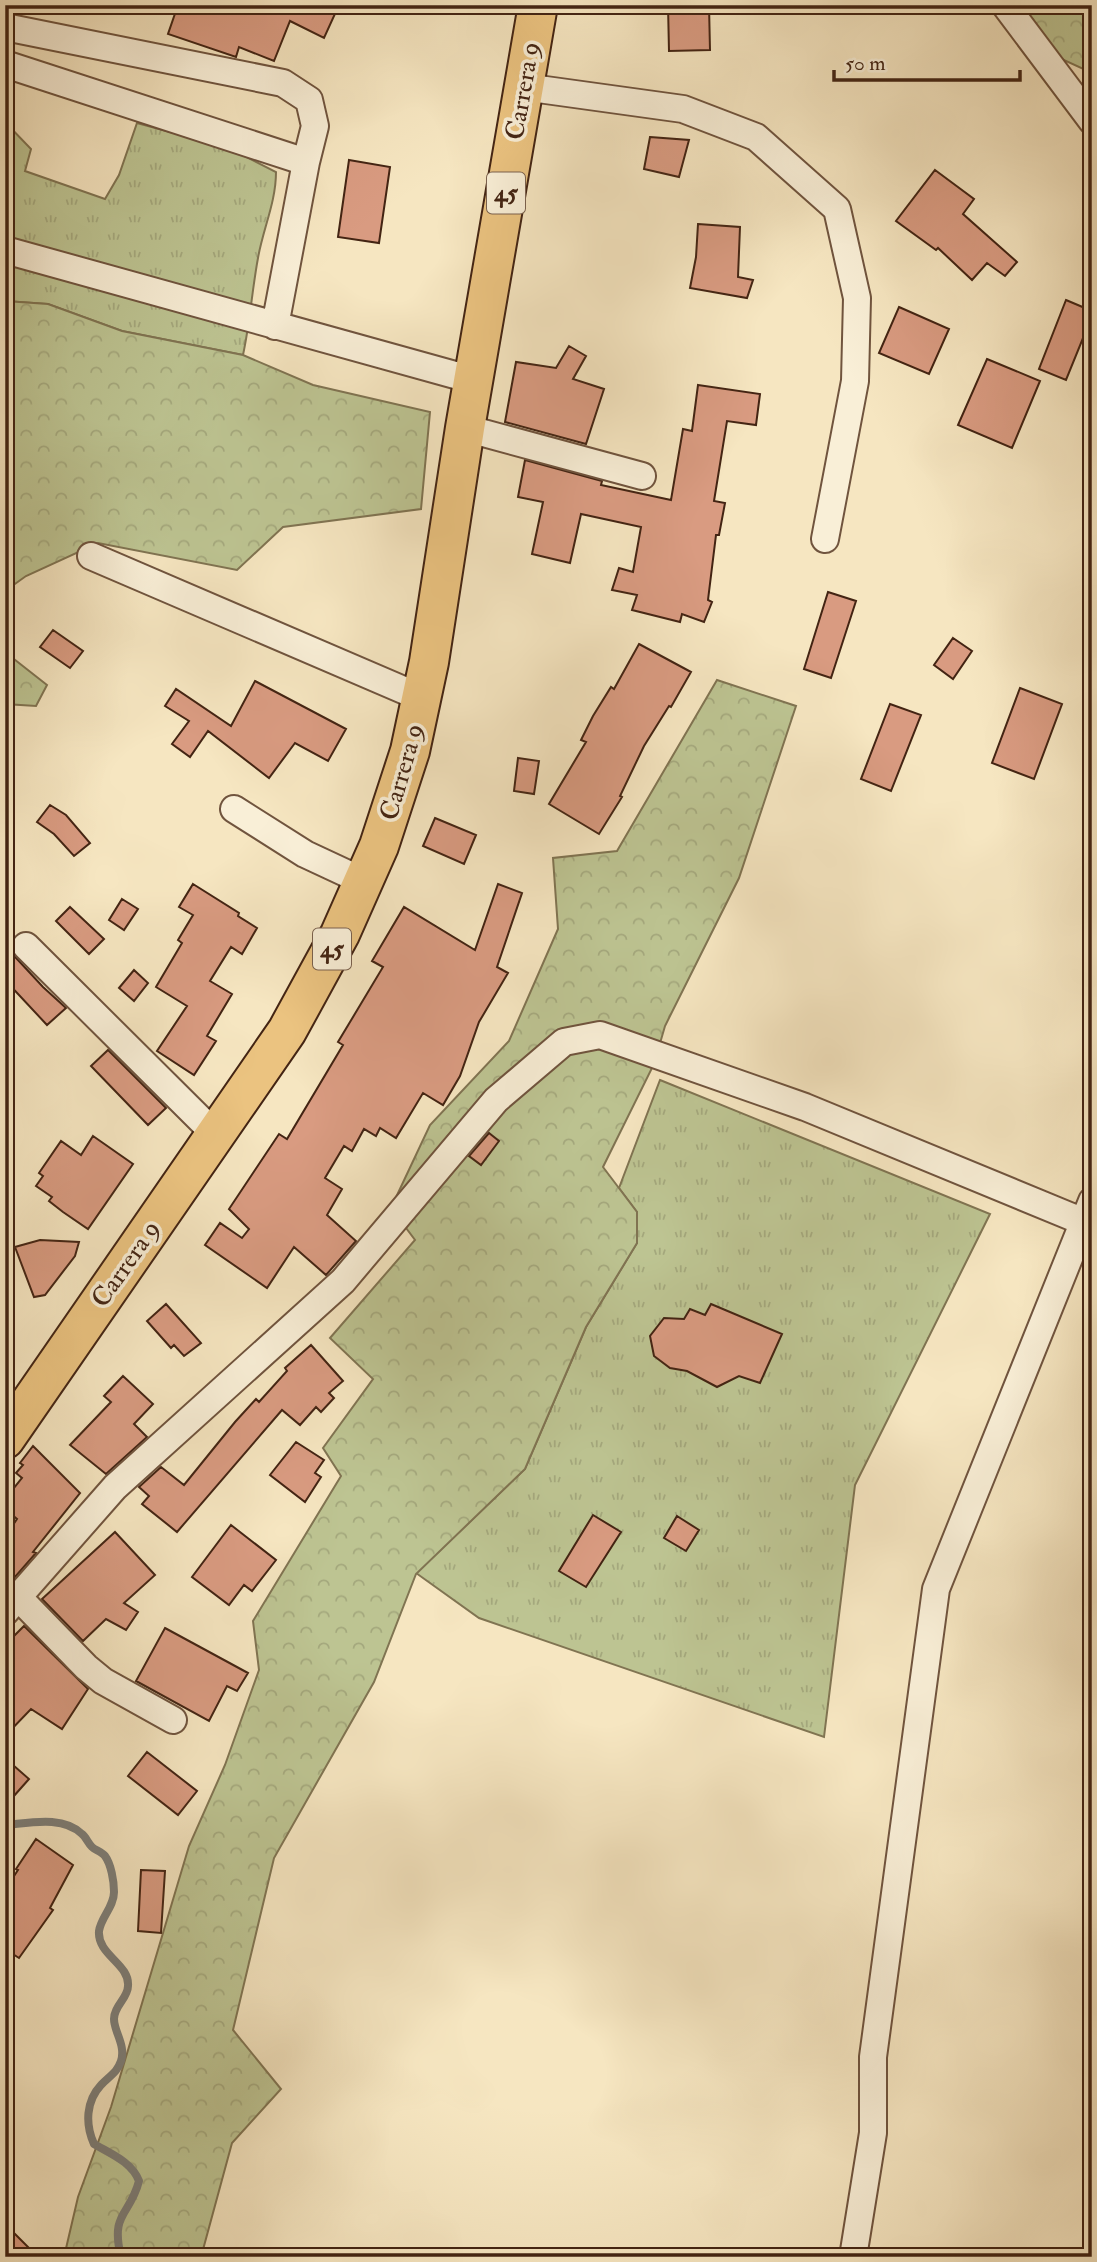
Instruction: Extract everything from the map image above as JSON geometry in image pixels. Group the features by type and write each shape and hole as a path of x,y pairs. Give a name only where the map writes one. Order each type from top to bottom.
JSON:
{"highway":[{"name":"Carrera 9","path":"5,1439 287,1031 341,934 365,882 394,805 422,698 473,380 538,5"}],"street":[{"path":"1004,5 1092,121"},
{"path":"5,27 283,83 309,100 315,126 275,326"},
{"path":"5,64 306,162"},
{"path":"524,87 683,108 756,137 837,209 857,299 855,381 825,539"},
{"path":"5,250 473,380"},
{"path":"465,428 642,476"},
{"path":"91,556 422,698"},
{"path":"234,809 305,854 365,882"},
{"path":"26,946 216,1135"},
{"path":"173,1720 103,1681 12,1605 115,1487 343,1281 496,1100 564,1042 600,1035 1088,1211 936,1589 873,2057 873,2133 853,2257"}],"green space":[{"path":"1020,5 1092,5 1092,73 1042,50"},
{"path":"5,122 31,149 25,171 105,199 119,175 137,123 229,148 276,172 274,194 258,258 243,355 122,331 48,304 5,301"},
{"path":"5,301 48,304 122,331 243,355 313,385 430,412 421,509 283,527 237,570 98,543 26,576 5,591"},
{"path":"5,652 47,685 36,706 5,704"},
{"path":"717,680 796,706 739,878 665,1026 654,1064 603,1167 637,1212 637,1243 586,1327 525,1469 416,1574 374,1682 274,1858 233,2030 281,2089 232,2143 201,2257 64,2257 78,2197 111,2107 189,1846 225,1765 259,1670 253,1621 341,1476 323,1448 373,1379 330,1338 415,1240 391,1208 430,1125 509,1041 558,929 553,858 617,851"},
{"path":"660,1080 990,1214 855,1485 824,1737 479,1618 416,1573 525,1469 586,1327 637,1243 637,1212 619,1188"}],"building":[{"path":"178,5 339,5 324,38 290,21 274,61 239,47 236,57 168,34"},
{"path":"668,5 709,5 710,50 669,51"},
{"path":"650,137 689,140 679,177 644,169"},
{"path":"349,160 390,167 379,243 338,237"},
{"path":"935,170 974,199 963,214 1017,262 1005,276 987,263 972,280 938,248 936,250 896,221"},
{"path":"698,224 740,227 738,277 753,280 747,298 690,288 696,257"},
{"path":"1066,300 1092,311 1092,316 1066,380 1039,369"},
{"path":"899,307 949,329 929,374 879,353"},
{"path":"569,346 586,356 573,379 604,389 586,444 505,422 516,362 556,368"},
{"path":"987,359 1040,381 1012,448 958,425"},
{"path":"698,385 760,394 756,425 727,421 714,501 725,503 719,535 716,535 708,600 712,602 704,622 682,614 680,622 632,610 637,595 612,590 619,568 633,572 641,527 581,514 570,563 532,554 543,502 518,497 525,460 602,481 601,485 671,500 683,429 692,431"},
{"path":"828,592 856,601 831,678 804,669"},
{"path":"53,630 83,651 70,668 40,647"},
{"path":"953,638 972,651 953,679 934,665"},
{"path":"639,644 691,672 644,746 620,796 622,797 599,834 549,804 586,742 581,740 593,716 611,687 614,689"},
{"path":"255,681 346,729 328,761 295,743 269,778 208,731 190,757 172,744 189,721 165,706 176,689 231,726"},
{"path":"1020,688 1062,704 1034,779 992,763"},
{"path":"890,704 921,715 891,791 861,779"},
{"path":"518,758 539,761 534,794 514,791"},
{"path":"50,805 66,815 90,843 74,856 54,834 37,822"},
{"path":"435,818 476,835 464,864 423,846"},
{"path":"193,884 239,913 238,916 257,928 242,954 231,947 210,981 232,994 207,1036 216,1041 194,1075 157,1051 187,1006 156,987 182,943 178,940 193,915 179,907"},
{"path":"498,884 522,893 497,967 508,973 479,1022 460,1076 443,1105 423,1093 396,1138 380,1128 376,1136 364,1129 352,1151 344,1146 325,1178 342,1189 327,1215 356,1241 326,1275 294,1247 267,1288 205,1245 220,1223 242,1238 249,1229 229,1209 279,1134 287,1139 343,1045 338,1042 383,967 372,961 404,907 475,950"},
{"path":"122,899 138,909 124,930 109,920"},
{"path":"70,907 104,939 89,954 56,921"},
{"path":"5,946 66,1008 47,1025 5,980"},
{"path":"134,970 148,983 134,1001 119,988"},
{"path":"108,1050 166,1108 148,1125 91,1066"},
{"path":"489,1133 499,1141 481,1165 469,1156"},
{"path":"93,1136 133,1164 88,1229 49,1201 52,1197 36,1186 43,1176 39,1173 61,1141 81,1155"},
{"path":"40,1240 79,1242 75,1256 45,1295 34,1297 15,1247"},
{"path":"166,1304 201,1343 184,1356 174,1345 171,1348 147,1321"},
{"path":"711,1304 782,1334 760,1383 739,1376 717,1387 687,1371 670,1368 654,1356 650,1336 664,1318 684,1319 690,1309 705,1315"},
{"path":"311,1345 343,1381 329,1393 334,1398 321,1412 316,1407 300,1425 282,1410 177,1532 142,1504 149,1496 139,1487 161,1467 184,1485 235,1422 256,1399 259,1402 287,1371 285,1368"},
{"path":"123,1376 153,1404 134,1424 147,1437 106,1474 70,1445 111,1402 104,1396"},
{"path":"296,1442 324,1460 315,1473 321,1477 305,1502 270,1475"},
{"path":"33,1446 80,1493 15,1577 5,1566 5,1537 17,1519 5,1509 5,1499 22,1478 16,1473"},
{"path":"593,1515 621,1532 586,1587 559,1571"},
{"path":"677,1516 699,1530 686,1551 664,1538"},
{"path":"231,1525 276,1560 252,1591 244,1585 229,1605 192,1577"},
{"path":"115,1532 155,1575 124,1603 138,1612 126,1630 106,1619 83,1641 42,1599"},
{"path":"24,1626 88,1689 62,1729 31,1709 5,1736 5,1645"},
{"path":"165,1628 248,1673 237,1691 227,1686 209,1721 136,1681"},
{"path":"147,1752 197,1791 178,1815 128,1776"},
{"path":"5,1758 29,1779 5,1806"},
{"path":"36,1839 73,1865 50,1908 53,1910 19,1958 5,1949 5,1890"},
{"path":"141,1870 165,1871 161,1933 138,1931"},
{"path":"5,2224 38,2257 5,2257"}],"waterway":[{"path":"5,1825 35,1822 65,1824 82,1834 92,1847 104,1855 110,1868 114,1892 99,1931 100,1939 103,1947 124,1971 128,1986 114,2019 121,2044 121,2061 92,2098 88,2121 94,2144 126,2164 139,2181 119,2222 118,2242 121,2257"}]}
